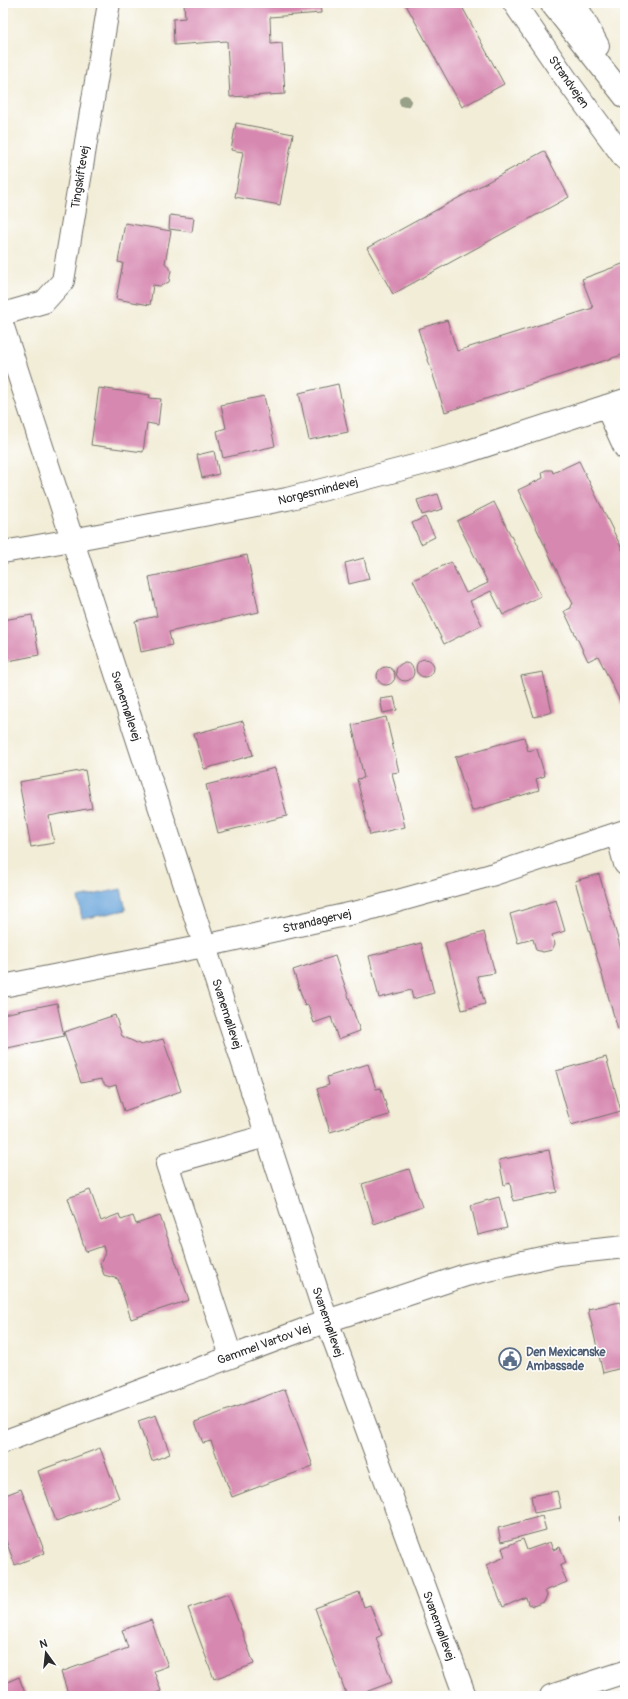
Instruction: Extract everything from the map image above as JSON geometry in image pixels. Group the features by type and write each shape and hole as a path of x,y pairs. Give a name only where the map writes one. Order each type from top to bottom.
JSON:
{"street":[{"name":"Tingskiftevej","path":"3,314 44,302 63,281 110,3"},
{"name":"Strandvejen","path":"514,3 569,83 625,159"},
{"path":"551,3 625,96"},
{"path":"575,3 625,96"},
{"name":"Svanemøllevej","path":"3,327 326,1321 465,1696"},
{"path":"616,403 625,448"},
{"name":"Norgesmindevej","path":"3,552 287,500 460,454 616,403"},
{"path":"621,832 625,864"},
{"name":"Strandagervej","path":"3,986 204,946 358,912 491,874 621,832"},
{"path":"231,1356 167,1164 266,1136"},
{"name":"Gammel Vartov Vej","path":"3,1442 326,1321 466,1275 559,1254 625,1247"},
{"path":"551,1696 625,1672"}],"water":[{"path":"121,889 126,910 82,919 78,898"}],"building":[{"path":"184,3 320,3 321,13 270,17 271,44 282,43 285,94 230,97 227,41 174,45 173,19 185,18"},
{"path":"405,3 460,3 504,84 462,107"},
{"path":"236,123 293,134 280,205 235,197 243,152 231,150"},
{"path":"544,151 569,197 393,294 367,248"},
{"path":"170,215 194,218 192,232 169,229"},
{"path":"125,223 171,231 165,263 171,270 169,282 160,286 153,285 150,305 116,299 123,263 118,262"},
{"path":"625,263 625,354 445,412 418,329 447,320 457,351 593,308 582,279"},
{"path":"338,384 348,432 309,440 299,393"},
{"path":"99,388 150,395 149,398 161,399 158,425 147,423 143,452 91,445"},
{"path":"264,396 275,446 223,458 217,431 226,428 221,405"},
{"path":"214,451 219,474 202,478 197,455"},
{"path":"579,461 625,555 625,711 598,656 588,661 564,611 571,608 570,606 573,604 518,490 543,478 542,472 546,470 552,470 553,473"},
{"path":"438,494 443,509 422,515 417,500"},
{"path":"494,502 541,596 503,615 491,591 470,601 482,625 444,644 413,580 451,562 466,593 488,583 457,521"},
{"path":"425,517 435,537 421,544 412,523"},
{"path":"247,555 259,612 169,632 172,645 141,652 135,621 157,616 149,577"},
{"path":"364,558 369,579 349,584 345,563"},
{"path":"32,615 39,655 3,662 3,620"},
{"path":"425,659 431,662 434,668 431,674 425,677 419,674 416,668 419,662"},
{"path":"405,663 411,666 414,672 411,678 405,681 399,678 396,672 399,666"},
{"path":"386,667 392,670 395,676 392,682 386,685 380,682 377,676 380,670"},
{"path":"543,672 552,712 534,717 521,676"},
{"path":"394,697 397,710 383,713 380,699"},
{"path":"386,717 399,772 392,773 405,827 370,835 357,779 364,778 352,725"},
{"path":"243,721 253,755 204,769 194,734"},
{"path":"524,737 528,751 537,749 545,776 536,779 539,790 472,811 455,757"},
{"path":"275,768 287,816 218,833 206,785"},
{"path":"85,770 92,808 49,816 54,843 31,847 19,782"},
{"path":"599,874 625,963 625,1028 618,1030 575,881"},
{"path":"556,900 565,931 552,935 555,944 552,950 543,952 536,950 533,939 518,943 510,914"},
{"path":"484,932 495,973 477,976 485,1004 462,1010 445,943"},
{"path":"421,943 434,993 413,999 411,990 379,998 369,956"},
{"path":"335,956 360,1031 338,1039 331,1017 314,1023 308,1005 305,1006 293,970"},
{"path":"57,1003 64,1036 3,1049 3,1014"},
{"path":"115,1015 122,1036 141,1045 163,1039 181,1091 124,1111 116,1085 109,1087 105,1085 101,1079 81,1083 64,1032"},
{"path":"606,1057 621,1111 571,1125 556,1071"},
{"path":"368,1064 376,1089 381,1088 389,1115 330,1132 317,1089 329,1085 327,1077"},
{"path":"549,1150 557,1192 513,1201 510,1183 504,1185 499,1160"},
{"path":"409,1169 422,1207 374,1224 362,1184"},
{"path":"90,1190 101,1221 119,1214 121,1220 133,1216 136,1224 160,1216 189,1300 131,1319 118,1279 104,1275 100,1264 105,1253 103,1246 86,1252 68,1198"},
{"path":"499,1197 507,1228 478,1235 471,1205"},
{"path":"620,1302 625,1323 625,1367 603,1373 588,1309"},
{"path":"285,1389 313,1466 232,1497 211,1441 203,1443 195,1422"},
{"path":"156,1415 170,1454 152,1461 138,1421"},
{"path":"100,1448 119,1498 56,1521 38,1471"},
{"path":"21,1489 45,1553 15,1565 3,1533 3,1496"},
{"path":"557,1491 561,1508 534,1513 531,1496"},
{"path":"625,1515 625,1531 620,1517"},
{"path":"542,1516 546,1530 501,1542 498,1528"},
{"path":"523,1539 527,1550 550,1542 553,1550 560,1547 566,1563 560,1566 567,1582 545,1591 547,1595 544,1602 533,1606 528,1604 526,1597 503,1607 486,1565 505,1557 502,1548"},
{"path":"359,1592 364,1607 370,1605 382,1635 376,1638 392,1682 355,1696 347,1696 315,1608"},
{"path":"228,1594 254,1664 214,1679 188,1608"},
{"path":"151,1620 168,1666 154,1671 161,1691 148,1696 69,1696 61,1672 128,1648 122,1630"},
{"path":"19,1677 26,1696 3,1696 3,1684"}],"place":[{"name":"Den Mexicanske Ambassade","path":"510,1359"}]}
